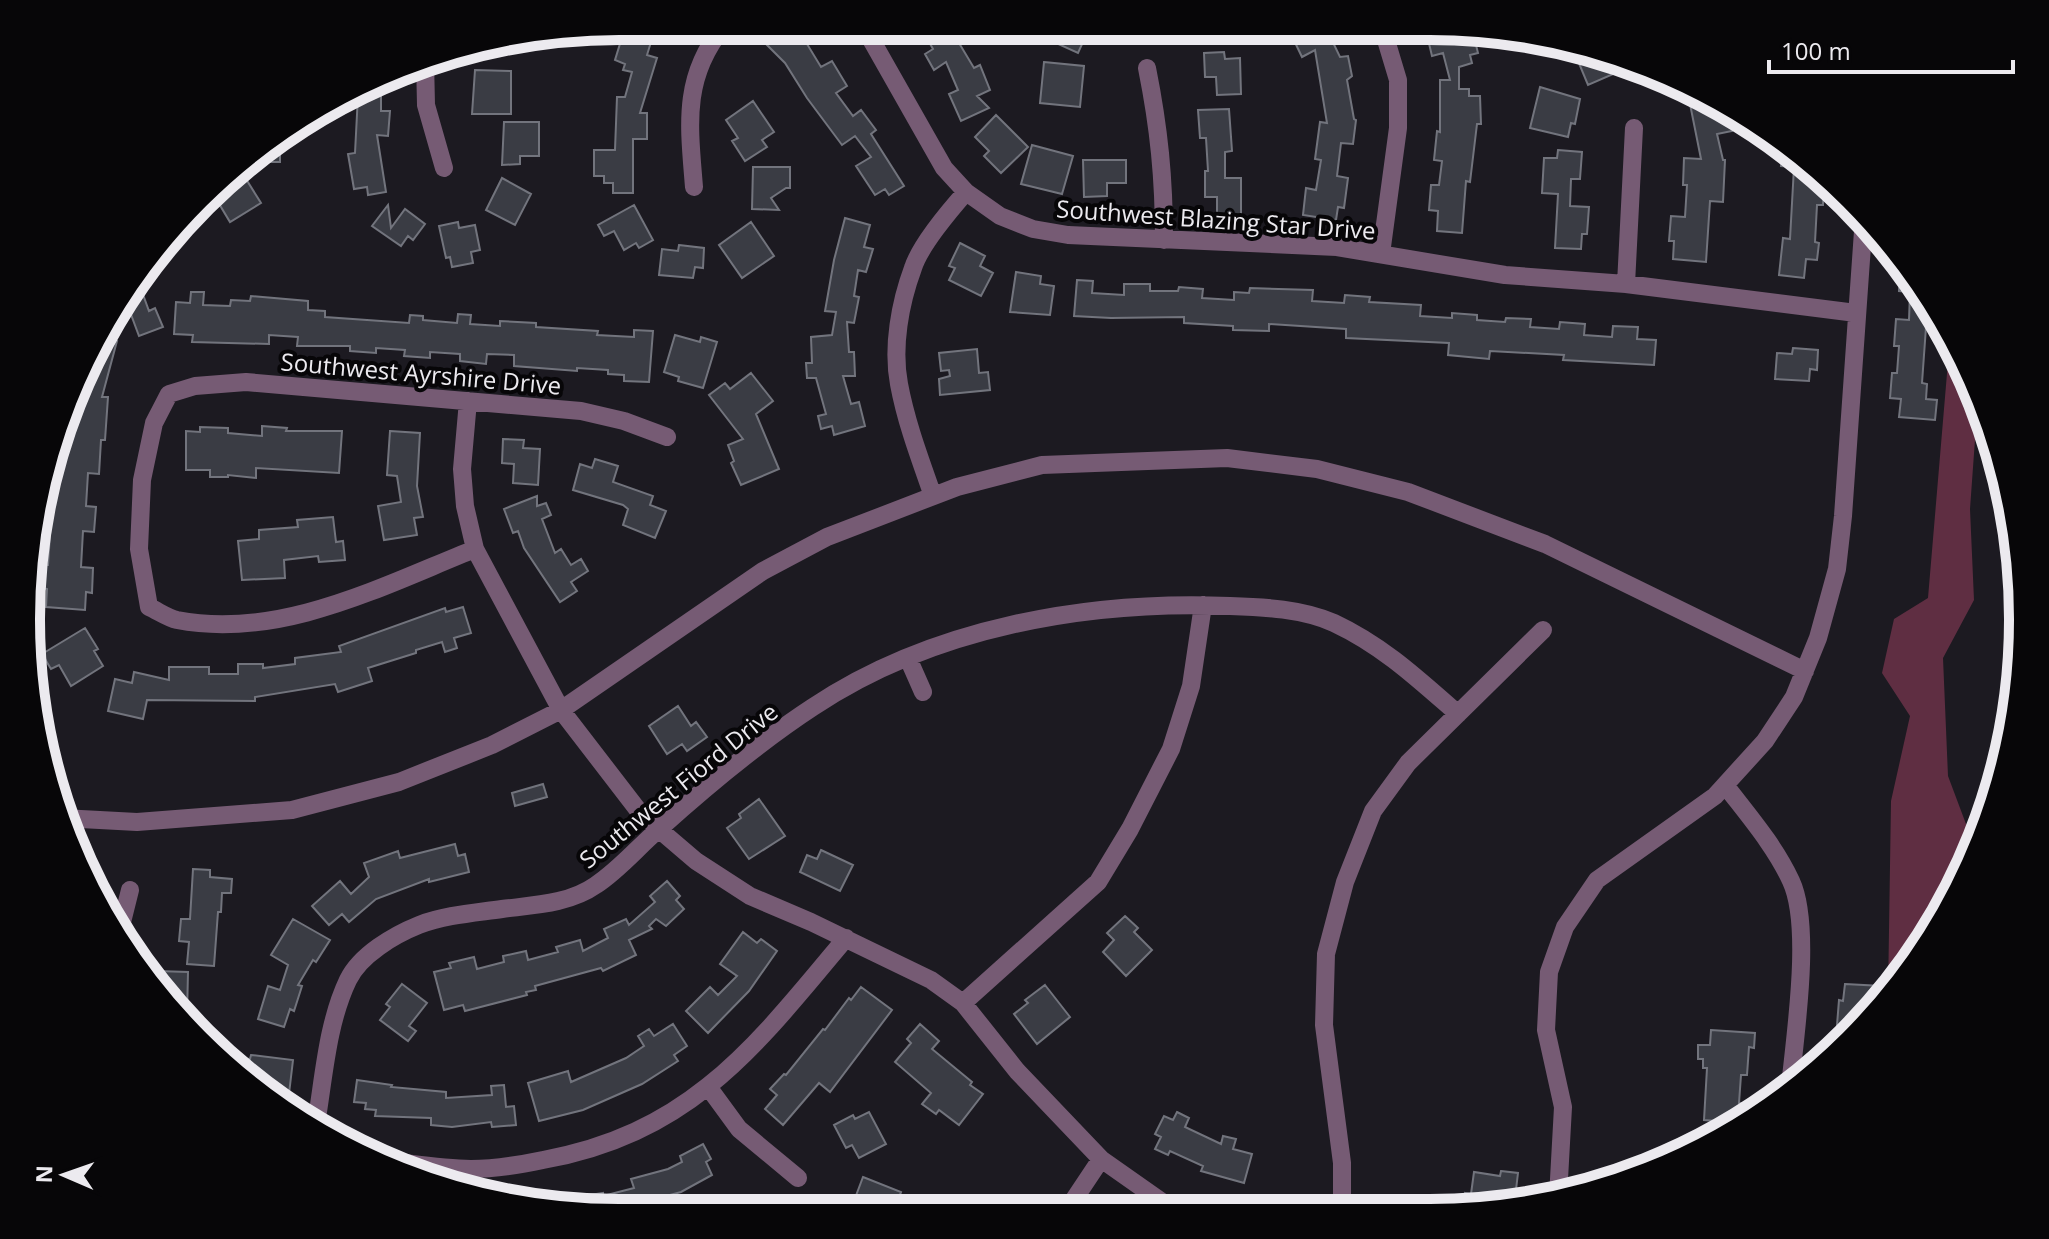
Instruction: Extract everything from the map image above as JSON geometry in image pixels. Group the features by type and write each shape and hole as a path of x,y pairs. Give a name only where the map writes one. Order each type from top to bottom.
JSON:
{"street":[{"path":"694,187 690,97 700,60 714,40"},
{"name":"Southwest Blazing Star Drive","path":"874,40 944,168 966,192 1000,216 1033,229 1068,235 1337,247 1505,275 1626,284 1856,313"},
{"path":"1381,254 1398,128 1398,80 1386,40"},
{"path":"1147,68 1164,178 1164,240"},
{"path":"425,74 426,105 444,168"},
{"path":"1626,284 1634,128"},
{"path":"933,496 911,434 898,380 897,329 913,265 966,192"},
{"path":"1559,1184 1563,1107 1546,1030 1549,972 1565,927 1597,880 1715,796 1765,741 1793,698 1818,638 1837,569 1863,234"},
{"name":"Southwest Ayrshire Drive","path":"475,549 366,593 301,615 251,622 175,619 149,607 139,549 142,480 154,423 169,394 195,386 246,382 581,411 624,421 667,437"},
{"path":"468,401 462,469 465,506 475,549 561,710 641,814 696,861 750,896 931,980 963,1003 1017,1071 1101,1159 1158,1199"},
{"path":"76,819 137,822 292,810 399,782 492,745 561,710 763,571 827,537 957,487 1042,465 1227,458 1317,469 1408,492 1545,544 1805,671"},
{"name":"Southwest Fiord Drive","path":"318,1113 332,1027 348,978 364,959 418,925 450,917 564,900 597,885 737,761 814,706 874,670 969,636 1061,615 1186,604 1272,608 1331,622 1392,656 1458,714"},
{"path":"963,1003 1098,882 1130,829 1171,749 1191,686 1203,605"},
{"path":"1342,1199 1342,1163 1324,1025 1326,954 1345,882 1373,811 1408,763 1543,630"},
{"path":"908,658 923,692"},
{"path":"1725,785 1776,854 1792,882 1800,912 1801,958 1791,1072"},
{"path":"123,917 130,890"},
{"path":"423,1164 470,1169 570,1156 619,1141 662,1119 709,1088 747,1053 846,938"},
{"path":"709,1088 739,1129 798,1178"},
{"path":"1074,1199 1101,1159"}],"shaded area":[{"path":"1948,361 1976,427 1970,509 1974,600 1943,658 1948,776 1969,831 1931,909 1888,973 1891,801 1910,716 1882,673 1894,619 1928,598"}],"building":[{"path":"621,40 651,42 647,55 657,58 640,113 647,113 647,139 633,139 633,193 613,193 613,183 604,183 604,176 594,176 594,150 615,150 617,97 625,97 632,72 623,70 625,64 615,60"},
{"path":"762,40 811,40 807,44 821,67 832,61 847,86 836,93 853,116 861,110 876,130 871,134 904,186 889,195 885,189 875,195 856,166 871,157 855,136 842,145 785,63"},
{"path":"928,40 957,40 974,68 980,65 990,90 977,96 989,108 961,121 949,94 958,90 946,62 934,70 925,54 933,49"},
{"path":"1057,40 1084,40 1078,53 1056,43"},
{"path":"1294,40 1332,40 1340,57 1348,56 1352,76 1347,80 1356,120 1353,144 1341,143 1337,176 1348,178 1344,208 1338,207 1336,220 1303,215 1306,188 1316,190 1321,160 1315,159 1320,122 1327,123 1315,50 1302,57"},
{"path":"1428,40 1475,42 1478,53 1470,55 1472,63 1459,67 1459,89 1469,89 1469,96 1480,96 1481,124 1477,124 1470,182 1466,181 1462,233 1437,231 1438,211 1429,210 1431,185 1439,185 1442,161 1434,160 1437,131 1440,132 1440,80 1450,80 1443,53 1432,56"},
{"path":"1224,52 1225,59 1240,58 1241,94 1217,95 1216,77 1205,77 1204,53"},
{"path":"1577,60 1618,72 1588,85"},
{"path":"1044,62 1084,66 1080,107 1040,103"},
{"path":"475,70 511,71 511,114 472,114"},
{"path":"1540,87 1580,99 1575,124 1571,123 1568,137 1530,128"},
{"path":"381,92 381,111 390,111 388,136 377,135 386,192 368,195 367,187 354,189 348,154 355,153 358,103"},
{"path":"753,101 774,132 762,140 767,147 745,161 732,141 738,138 726,120"},
{"path":"1690,104 1731,126 1732,131 1717,134 1725,160 1723,202 1710,201 1706,262 1673,259 1674,241 1669,241 1671,216 1685,217 1687,185 1683,185 1684,158 1701,159"},
{"path":"1229,109 1232,151 1225,152 1225,178 1241,178 1241,216 1217,215 1217,197 1205,197 1205,171 1208,171 1206,138 1200,138 1198,110"},
{"path":"996,115 1028,147 1001,173 984,156 989,151 975,137"},
{"path":"504,122 539,122 539,156 520,156 520,164 502,165"},
{"path":"1032,145 1073,156 1062,194 1021,184"},
{"path":"1558,150 1582,152 1580,179 1571,179 1570,206 1589,207 1587,234 1582,234 1581,249 1555,248 1558,194 1542,193 1544,158 1557,158"},
{"path":"280,151 280,162 264,162"},
{"path":"1083,160 1126,160 1126,183 1107,183 1107,196 1084,197"},
{"path":"753,167 790,167 790,188 771,198 779,210 752,209"},
{"path":"1794,169 1823,195 1823,205 1817,205 1817,260 1806,259 1804,278 1779,275 1783,238 1790,239"},
{"path":"502,178 531,194 515,225 486,210"},
{"path":"246,179 261,203 230,222 218,202"},
{"path":"388,205 391,228 405,209 425,224 413,240 408,236 401,246 372,226"},
{"path":"634,205 653,240 639,248 636,243 624,250 614,231 604,236 598,225"},
{"path":"845,218 870,225 864,247 873,249 866,272 858,270 854,296 859,297 854,323 847,322 849,352 854,352 855,376 843,376 851,404 859,402 865,426 834,435 832,426 821,429 818,416 826,414 816,378 807,378 806,363 812,363 811,337 832,335 836,312 825,311"},
{"path":"458,222 459,228 475,225 480,250 471,252 473,263 452,267 450,257 446,258 439,226"},
{"path":"751,222 774,256 742,278 719,245"},
{"path":"960,243 985,256 980,266 993,273 981,296 949,280 955,268 949,266"},
{"path":"679,245 704,248 703,268 695,267 693,278 659,275 662,249 678,251"},
{"path":"1016,272 1041,276 1040,284 1054,286 1050,315 1010,312"},
{"path":"1077,280 1093,281 1092,293 1124,295 1124,284 1150,284 1150,291 1178,291 1179,287 1203,289 1202,298 1234,300 1234,292 1249,293 1250,288 1313,290 1312,301 1344,303 1345,295 1370,297 1369,302 1421,305 1420,316 1452,318 1452,313 1477,315 1477,320 1505,322 1506,318 1531,319 1530,327 1559,329 1560,322 1585,324 1584,335 1612,337 1613,326 1638,327 1637,339 1656,340 1654,365 1563,360 1564,355 1490,351 1489,359 1448,355 1449,343 1346,338 1346,329 1269,324 1269,331 1233,330 1233,326 1184,323 1184,317 1074,316"},
{"path":"142,292 149,311 155,308 163,327 139,336 130,311"},
{"path":"191,292 204,292 203,305 230,306 231,300 250,301 251,296 308,301 308,310 325,311 325,317 409,323 410,315 423,316 423,320 457,323 458,314 471,315 470,324 500,326 500,321 536,323 536,327 634,337 634,330 653,331 649,382 624,381 624,375 608,374 608,370 514,366 514,355 487,354 486,364 460,361 460,354 430,352 430,358 404,356 405,350 376,348 376,353 350,351 350,346 297,346 298,337 269,335 269,344 192,342 193,335 174,334 176,302 190,303"},
{"path":"1910,296 1926,323 1922,383 1927,384 1926,399 1937,400 1935,420 1899,417 1901,399 1890,398 1892,373 1897,373 1899,346 1894,346 1896,319 1909,320"},
{"path":"675,335 700,342 701,337 717,342 703,388 678,381 679,377 664,372"},
{"path":"113,340 117,341 102,397 108,397 99,474 88,473 86,506 96,507 94,532 83,531 81,567 93,568 92,593 86,592 85,610 46,607 44,565 48,565 52,501 71,433 100,363"},
{"path":"1793,348 1818,350 1817,370 1810,369 1809,381 1775,379 1777,353 1792,354"},
{"path":"977,349 979,373 988,372 990,390 940,395 939,379 950,376 949,370 941,371 939,353"},
{"path":"751,373 773,401 756,414 779,469 741,485 731,463 734,461 728,445 743,439 709,395 725,383 730,389"},
{"path":"262,426 287,428 286,431 342,431 339,473 256,468 256,478 210,477 210,470 186,470 186,431 200,432 200,427 228,428 228,433 262,436"},
{"path":"390,431 420,433 417,486 423,517 414,518 417,535 384,540 378,506 401,502 397,476 387,475"},
{"path":"503,439 524,440 523,448 540,449 538,485 513,483 514,464 502,463"},
{"path":"595,459 618,466 613,482 653,496 650,505 666,511 655,538 623,525 628,509 623,505 573,490 580,464 592,468"},
{"path":"537,496 537,506 546,503 551,515 542,519 555,553 561,549 571,565 581,559 588,571 571,582 577,591 560,602 524,548 518,531 513,533 504,509"},
{"path":"333,517 336,542 343,541 345,560 319,562 318,556 284,560 285,578 242,580 238,541 259,539 259,530 298,527 297,520"},
{"path":"463,607 471,633 454,638 457,648 445,652 442,642 416,650 416,653 368,668 372,681 338,692 335,684 255,697 255,701 147,700 143,719 108,711 115,679 132,683 134,672 169,680 169,667 209,667 209,674 238,674 238,664 263,664 263,668 295,664 295,658 341,652 339,646 445,608 446,612"},
{"path":"85,628 98,649 94,651 103,666 71,686 59,665 51,669 42,654"},
{"path":"678,706 691,726 696,722 707,737 687,751 682,744 667,754 649,726"},
{"path":"543,784 547,797 515,806 512,793"},
{"path":"759,799 785,836 749,859 727,828"},
{"path":"455,844 458,856 465,854 469,872 429,882 429,879 376,899 349,922 342,914 329,925 312,906 340,881 351,894 369,877 364,863 398,851 400,858"},
{"path":"821,850 853,865 840,891 800,872 807,855 817,859"},
{"path":"193,869 210,870 210,877 232,879 231,893 222,893 221,912 218,912 214,966 187,964 189,942 179,941 181,919 190,919"},
{"path":"667,881 680,896 676,900 684,909 666,926 656,919 649,926 652,929 629,940 636,955 603,971 601,968 535,986 536,990 526,992 527,995 465,1011 463,1005 444,1010 434,972 451,968 449,963 474,957 477,969 504,962 503,956 526,951 528,960 558,952 556,947 580,940 583,951 608,938 604,929 626,919 629,925 655,902 650,896"},
{"path":"1125,916 1138,928 1134,932 1152,950 1126,976 1103,952 1114,940 1107,933"},
{"path":"293,919 330,940 298,985 302,986 294,1011 290,1009 284,1027 258,1019 268,986 280,990 288,965 271,955"},
{"path":"743,932 757,943 761,939 777,951 749,991 708,1033 686,1011 710,987 718,995 737,976 720,964"},
{"path":"159,971 188,972 187,1005"},
{"path":"402,984 427,1003 409,1026 416,1031 408,1041 380,1020 390,1007 386,1004"},
{"path":"1845,984 1878,986 1842,1026 1837,1025 1839,1000 1843,1001"},
{"path":"1045,985 1070,1017 1037,1044 1014,1014 1028,1003 1025,1000"},
{"path":"861,987 892,1010 830,1092 819,1083 783,1125 765,1109 777,1095 770,1089 786,1075"},
{"path":"673,1024 687,1046 674,1055 678,1061 642,1084 583,1110 539,1121 528,1083 568,1071 571,1082 626,1058 644,1046 638,1036 649,1029 654,1036"},
{"path":"920,1024 939,1041 932,1049 983,1094 959,1125 939,1110 936,1114 922,1104 931,1093 895,1062 911,1043 907,1039"},
{"path":"1711,1030 1755,1033 1754,1048 1749,1047 1747,1075 1741,1075 1739,1103 1746,1104 1719,1121 1704,1120 1707,1068 1703,1068 1703,1059 1698,1059 1698,1045 1710,1045"},
{"path":"251,1055 293,1060 289,1095 241,1058 250,1059"},
{"path":"357,1080 446,1092 446,1098 492,1095 491,1086 504,1085 506,1107 514,1106 516,1125 492,1127 491,1122 452,1127 431,1125 431,1118 375,1116 376,1110 365,1109 366,1103 354,1102"},
{"path":"869,1112 886,1144 859,1158 852,1145 846,1148 834,1125 853,1115 855,1119"},
{"path":"1177,1112 1189,1118 1185,1127 1221,1144 1223,1136 1236,1139 1233,1149 1252,1154 1244,1183 1201,1171 1203,1166 1170,1151 1168,1155 1155,1149 1161,1137 1155,1134 1164,1116 1173,1120"},
{"path":"703,1144 711,1159 706,1162 712,1175 681,1192 655,1199 583,1198 634,1188 631,1179 668,1169 682,1162 680,1156"},
{"path":"1501,1171 1518,1173 1516,1192 1464,1198 1465,1193 1471,1194 1474,1172 1500,1176"},
{"path":"863,1177 901,1192 899,1199 855,1199"}]}
